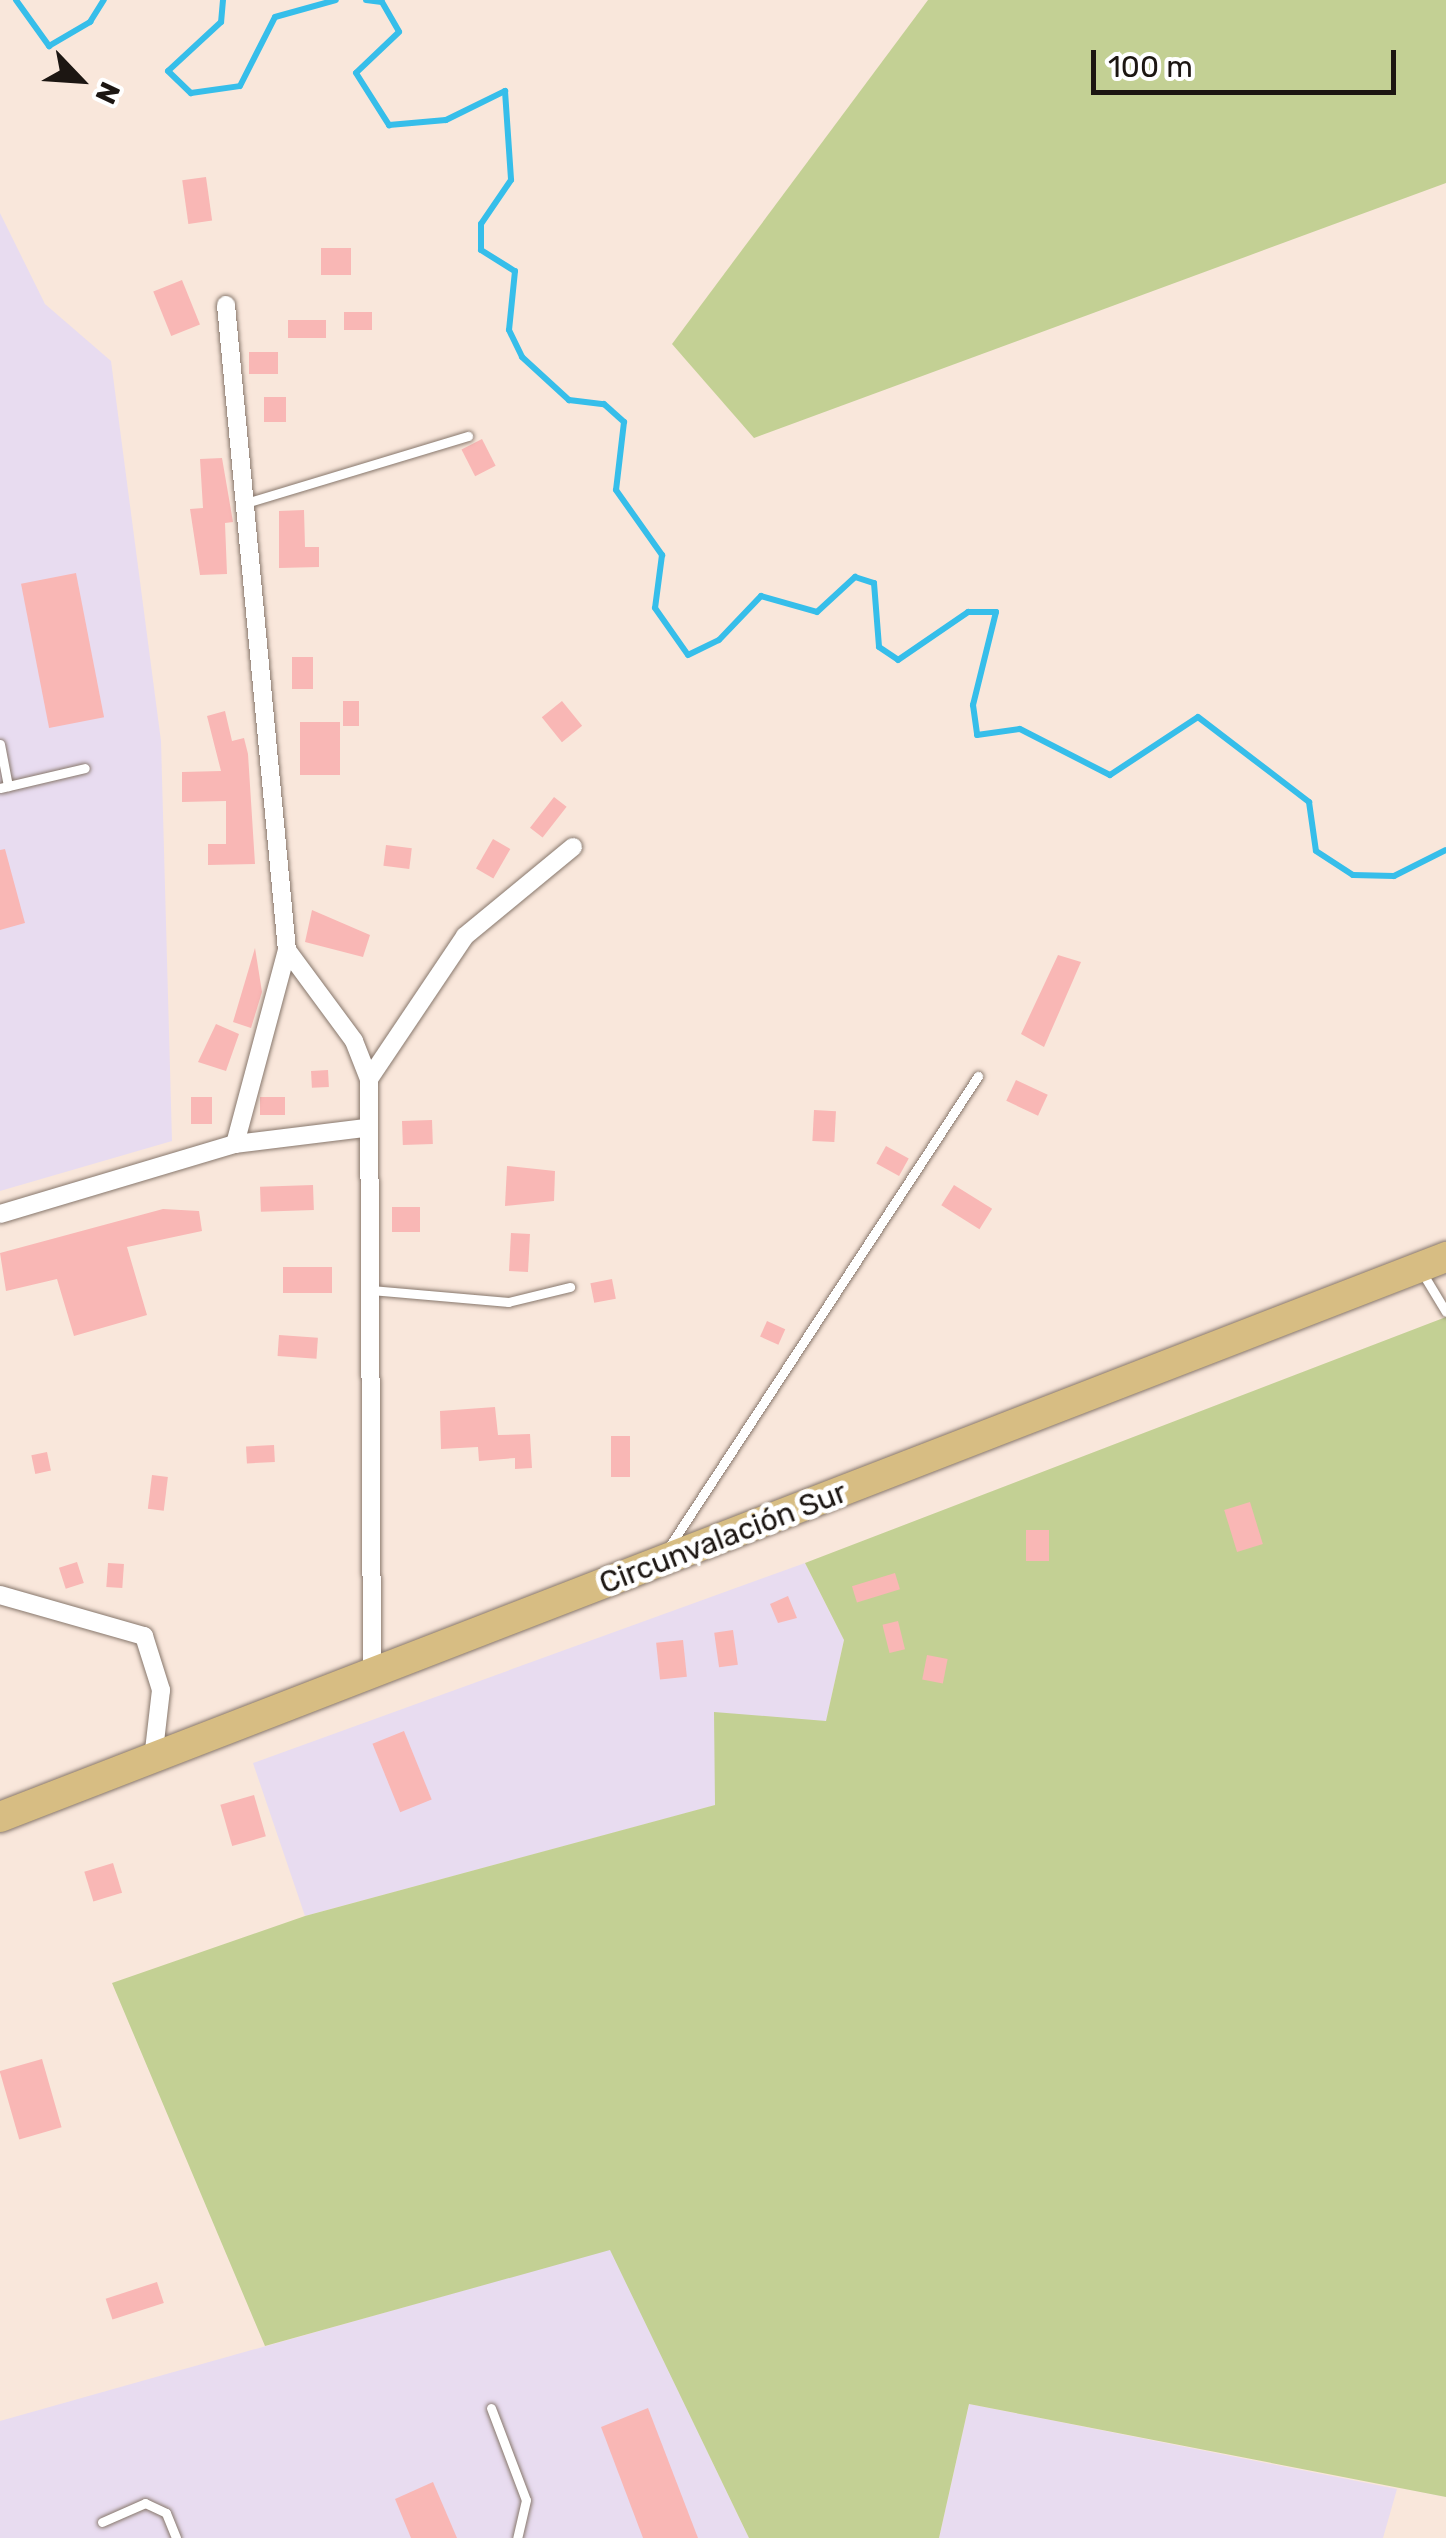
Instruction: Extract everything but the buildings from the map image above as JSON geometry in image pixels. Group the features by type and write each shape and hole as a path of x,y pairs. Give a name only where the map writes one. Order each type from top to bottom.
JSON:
{"main road":[{"name":"Circunvalación Sur","path":"0,1817 1432,1262"}],"street":[{"path":"226,305 287,950 236,1144"},
{"path":"369,1079 465,936 573,847"},
{"path":"287,950 354,1041 369,1079 364,1290 372,1674"},
{"path":"0,1214 236,1144 365,1128"},
{"path":"0,1595 144,1636 160,1690 153,1758"}],"lane":[{"path":"245,504 468,436"},
{"path":"0,744 4,787 85,768"},
{"path":"658,1563 978,1076"},
{"path":"1432,1262 1446,1312"},
{"path":"364,1290 508,1302 570,1287"},
{"path":"491,2408 526,2500 517,2538"},
{"path":"102,2522 145,2503 166,2513 176,2538"}],"shaded area":[{"path":"0,213 45,304 111,361 161,741 172,1141 0,1191"},
{"path":"805,1563 844,1640 826,1722 716,1805 305,1916 253,1763"},
{"path":"610,2249 749,2538 0,2538 0,2421"},
{"path":"969,2404 1397,2489 1383,2538 939,2538"}],"green space":[{"path":"928,0 1446,0 1446,183 754,438 672,344"},
{"path":"1446,1317 1446,2497 969,2404 939,2538 749,2538 610,2250 265,2346 112,1983 305,1916 715,1805 714,1712 826,1721 844,1640 805,1563"}],"waterway":[{"path":"16,0 49,46 90,22 104,0"},
{"path":"223,0 221,22 168,71 191,93 240,86 275,17 336,0"},
{"path":"366,0 382,2 399,32 356,73 389,125 446,120 505,91 511,180 481,224 481,250 515,271 509,330 522,357 569,400 604,404 624,422 616,490 662,555 655,608 688,655 719,640 761,596 817,612 855,577 874,583 879,647 898,660 968,612 996,612 973,705 977,735 1020,729 1110,775 1198,717 1309,802 1316,851 1353,875 1394,876 1446,850"}]}
